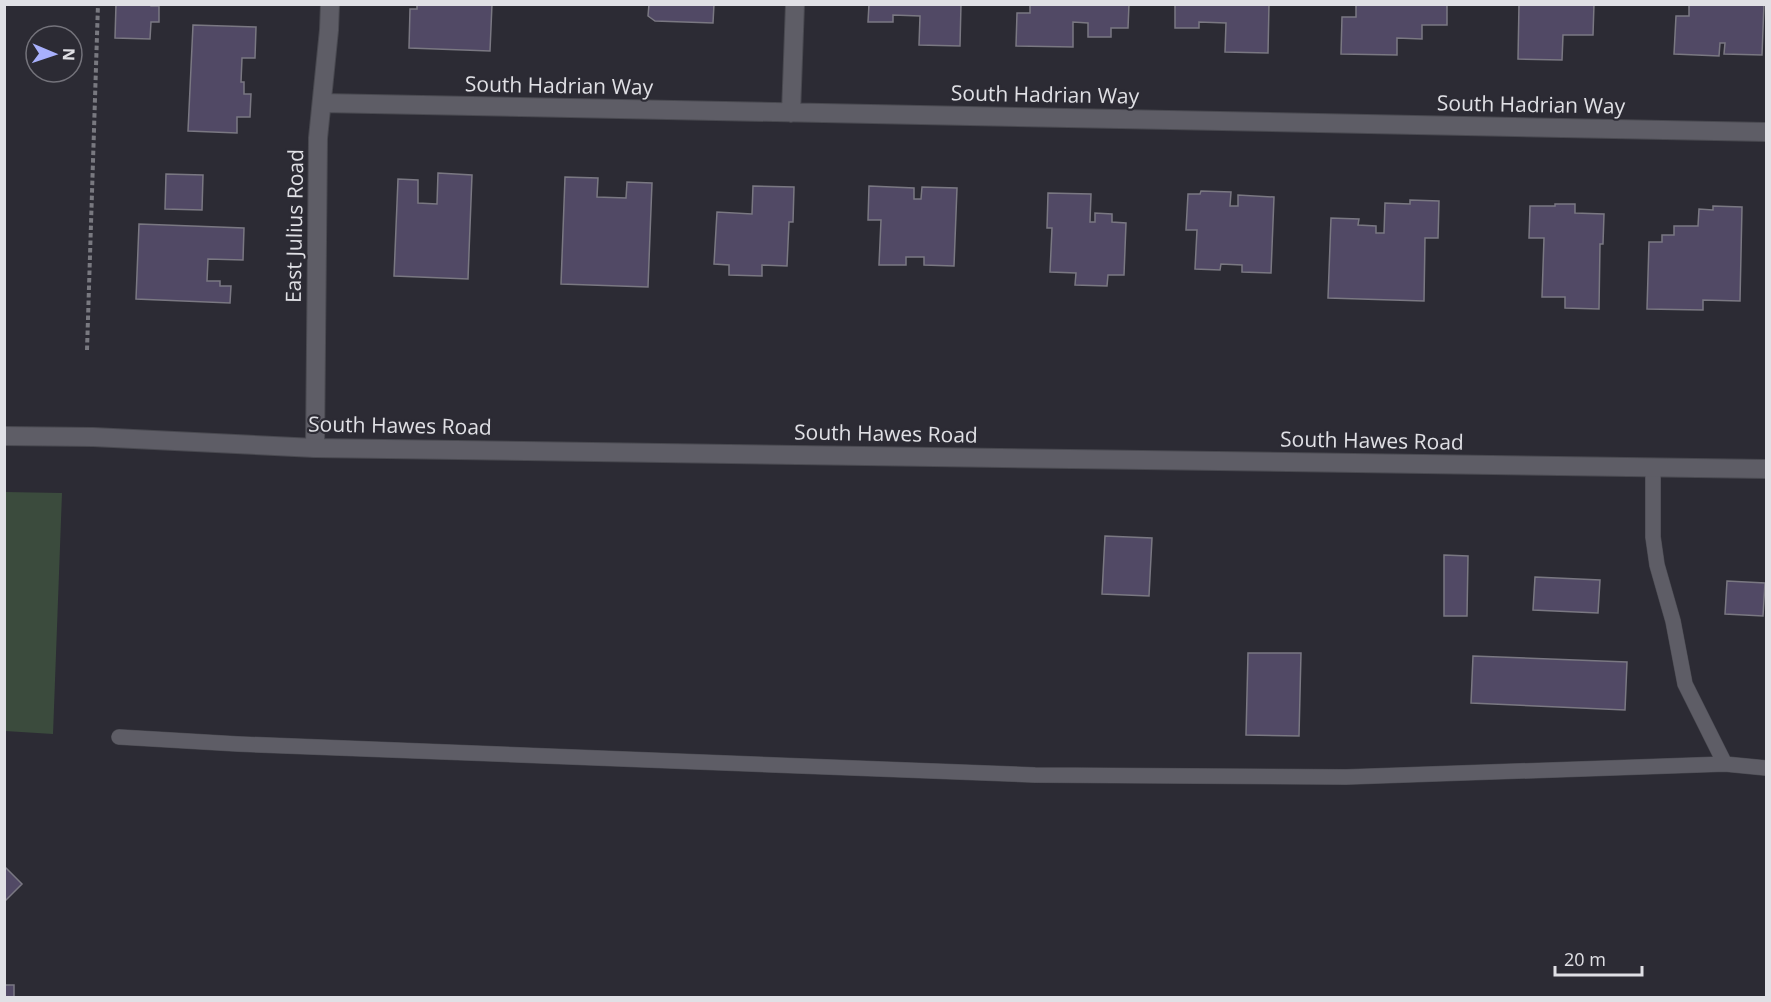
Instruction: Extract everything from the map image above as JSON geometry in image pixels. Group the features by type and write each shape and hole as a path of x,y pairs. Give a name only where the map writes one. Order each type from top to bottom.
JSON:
{"street":[{"name":"East Julius Road","path":"315,448 318,138 330,4"},
{"path":"791,113 795,4"},
{"name":"South Hadrian Way","path":"322,103 1767,132"},
{"name":"South Hawes Road","path":"4,436 93,437 315,448 1767,469"}],"lane":[{"path":"1653,467 1653,537 1657,565 1673,621 1685,684 1725,764"},
{"path":"118,737 238,744 1035,775 1346,777 1725,764 1767,768"}],"path":[{"path":"87,350 98,4"}],"green space":[{"path":"5,492 62,493 53,734 5,731"}],"building":[{"path":"116,4 159,6 159,22 151,22 150,39 115,38"},
{"path":"417,4 492,4 490,51 409,48 410,9 417,9"},
{"path":"649,4 714,4 713,23 655,21 648,16"},
{"path":"869,4 961,4 960,46 919,45 920,16 893,15 893,22 868,22"},
{"path":"1030,4 1129,4 1128,28 1111,28 1111,37 1088,37 1088,23 1073,22 1073,47 1016,46 1017,13 1030,13"},
{"path":"1175,4 1269,4 1268,53 1225,52 1226,23 1199,22 1199,28 1175,28"},
{"path":"1356,4 1447,4 1447,25 1422,25 1422,39 1397,38 1397,55 1341,54 1342,17 1356,17"},
{"path":"1519,4 1594,4 1593,35 1563,35 1562,60 1518,59"},
{"path":"1689,4 1764,4 1762,55 1724,54 1725,43 1720,43 1719,56 1674,54 1676,16 1689,16"},
{"path":"193,25 256,27 255,58 242,58 241,82 244,82 244,94 251,94 250,117 237,117 237,133 188,131"},
{"path":"438,173 472,175 468,279 394,276 398,179 418,180 418,203 437,204"},
{"path":"166,174 203,175 202,210 165,209"},
{"path":"565,177 598,178 597,197 626,198 627,182 652,183 648,287 561,284"},
{"path":"753,186 794,187 793,222 789,222 787,266 762,265 762,276 729,275 729,265 714,264 717,212 752,214"},
{"path":"869,186 914,188 914,199 921,199 922,187 957,188 954,266 924,265 924,257 906,257 906,265 879,265 881,220 868,220"},
{"path":"1201,191 1231,192 1230,206 1238,206 1238,195 1274,197 1271,273 1242,272 1242,265 1221,264 1220,270 1195,269 1197,230 1186,230 1188,194 1200,194"},
{"path":"1048,193 1091,194 1090,222 1095,222 1095,213 1112,214 1112,222 1126,223 1124,275 1108,275 1107,286 1075,285 1076,273 1050,272 1052,228 1047,228"},
{"path":"1410,200 1439,201 1438,238 1425,238 1424,301 1328,298 1331,218 1359,219 1358,225 1376,226 1376,233 1384,233 1385,203 1410,204"},
{"path":"1555,204 1575,204 1575,213 1604,214 1603,244 1600,244 1599,309 1565,308 1565,297 1542,297 1544,238 1529,238 1530,206 1555,206"},
{"path":"1713,206 1742,207 1740,301 1703,300 1703,310 1647,309 1649,242 1662,242 1662,235 1674,235 1674,226 1698,226 1699,209 1713,210"},
{"path":"139,224 244,228 243,260 208,259 207,281 220,281 220,286 231,286 230,303 136,299"},
{"path":"1105,536 1152,538 1149,596 1102,594"},
{"path":"1444,555 1468,556 1467,616 1444,616"},
{"path":"1535,577 1600,580 1598,613 1533,610"},
{"path":"1727,581 1765,583 1763,616 1725,614"},
{"path":"1248,653 1301,653 1299,736 1246,735"},
{"path":"1473,656 1627,662 1625,710 1471,703"},
{"path":"4,866 22,884 4,902"},
{"path":"4,985 14,985 14,998 4,998"}]}
